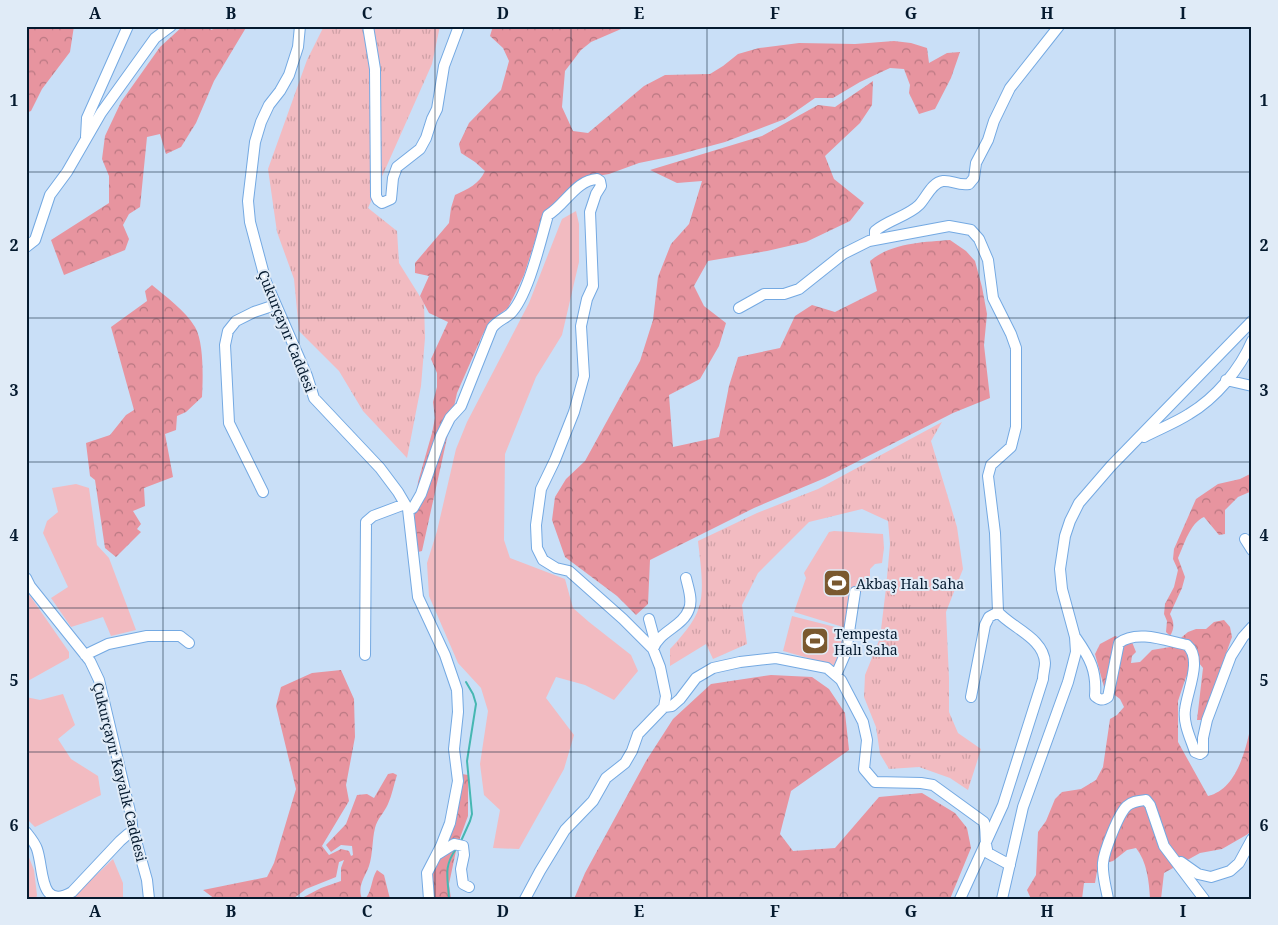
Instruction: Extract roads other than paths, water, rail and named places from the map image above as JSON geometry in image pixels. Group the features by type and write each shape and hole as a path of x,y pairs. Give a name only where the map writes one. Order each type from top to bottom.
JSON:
{"street":[{"path":"86,138 87,118 128,26"},
{"path":"26,247 35,240 50,195 67,172 100,113 155,38 171,26"},
{"name":"Çukurçayır Caddesi","path":"300,26 298,47 288,75 280,91 269,105 257,135 248,201 250,222 266,282 307,376 314,398 380,468 398,492 406,507 418,597 445,655 457,690 458,712 454,749 458,781 450,823 427,873 425,898"},
{"path":"368,26 375,69 376,196 382,203 392,199 393,178 398,167 420,149 426,138 437,109 444,66 459,26"},
{"path":"875,239 875,231 883,224 917,207 934,186 942,181 961,185 970,184 974,178 976,163 1010,88 1059,26"},
{"path":"365,655 366,522 373,516 406,507 413,508 421,494 441,436 450,418 460,406 492,328 498,321 510,314 518,302 536,257 548,215 557,209 576,188 594,178 597,178 601,186 590,212 593,286 587,299 581,326 584,376 574,412 541,489 536,525 538,548 543,560 556,568 569,571 654,645"},
{"path":"739,308 764,294 784,294 799,289 843,254 875,239 949,226 971,230 980,239 988,260 993,298 1016,348 1016,427 1010,447 991,465 988,476 995,533 998,612 1005,620 1035,641 1042,649 1045,662 1043,679 1003,805 960,899"},
{"path":"263,492 229,423 225,345 228,331 236,321 275,305"},
{"path":"1002,899 1023,807 1068,682 1076,652 1075,637 1067,611 1060,569 1065,536 1079,503 1104,473 1250,325"},
{"path":"1136,440 1189,414 1205,402 1238,365 1252,341"},
{"path":"1226,380 1252,386"},
{"path":"1245,539 1252,550"},
{"path":"654,645 684,617 690,608 686,578"},
{"name":"Çukurçayır Kayalık Caddesi","path":"27,582 90,661 99,680 131,816 133,834 147,880 150,899"},
{"path":"836,675 846,652 855,592"},
{"path":"971,697 985,625 989,617 998,612"},
{"path":"525,899 565,830 593,801 606,778 625,763 638,734 664,707 666,696 649,619"},
{"path":"1075,637 1092,664 1096,680 1095,696 1100,700 1108,697 1119,642 1125,638 1142,636 1187,645 1192,649 1195,663 1185,711 1187,728 1195,752 1200,754 1203,752 1203,738 1207,720 1231,656 1252,627"},
{"path":"85,655 108,644 147,636 180,636 189,643"},
{"path":"664,707 672,706 680,699 696,678 713,668 740,662 776,658 827,668 842,680 863,722 867,740 864,769 868,775 875,782 933,785 984,822 986,830 985,846 988,852 1010,865"},
{"path":"1108,899 1103,863 1107,843 1126,806 1135,801 1146,800 1150,805 1164,846 1204,899"},
{"path":"26,832 37,846 44,886 48,893 55,897 63,897 72,892 124,837 128,834 133,834"},
{"path":"1170,854 1198,874 1211,877 1230,871 1239,863 1252,839"},
{"path":"437,854 458,845 463,884 469,886"}],"waterway":[{"path":"461,841 472,814 467,761 476,704 466,682"},
{"path":"449,899 448,867 449,861 456,849"}],"place":[{"name":"Akbaş Halı Saha","path":"837,583"},
{"name":"Tempesta Halı Saha","path":"815,641"}]}
